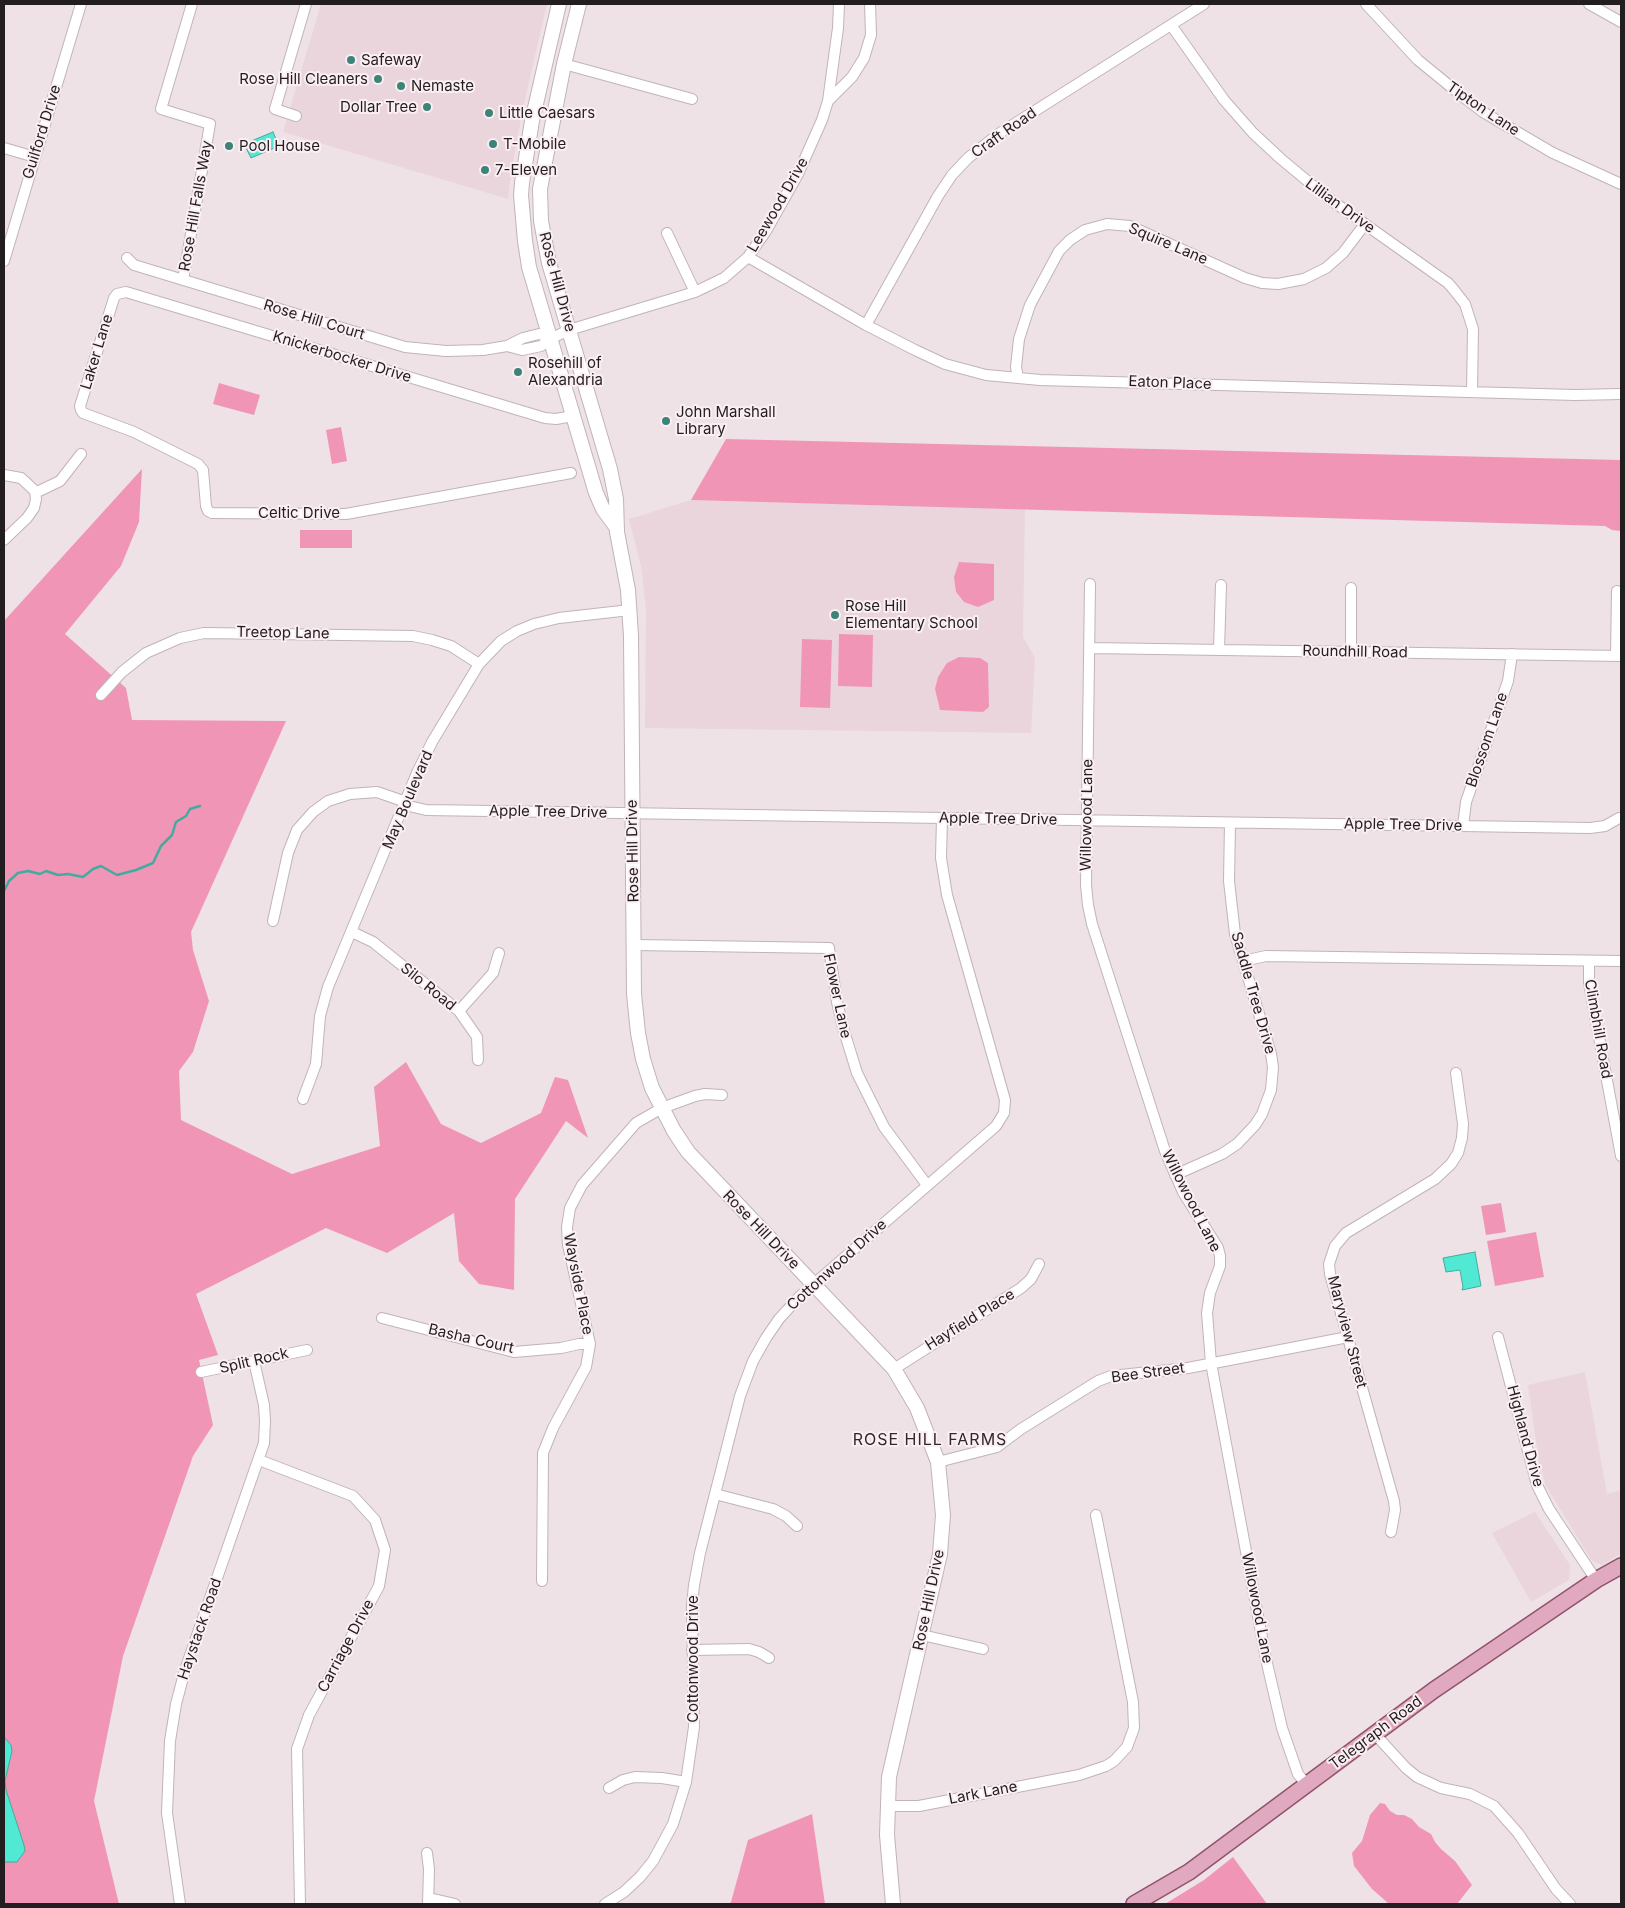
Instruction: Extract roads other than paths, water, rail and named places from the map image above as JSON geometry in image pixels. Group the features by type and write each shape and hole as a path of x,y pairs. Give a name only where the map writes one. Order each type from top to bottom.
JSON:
{"main road":[{"name":"Telegraph Road","path":"1134,1904 1189,1872 1434,1690 1596,1580 1621,1566"}],"street":[{"name":"Guilford Drive","path":"4,261 81,4"},
{"name":"Rose Hill Falls Way","path":"183,280 210,124 161,109 192,4"},
{"path":"296,116 274,109 306,4"},
{"name":"Rose Hill Drive","path":"559,4 532,120 521,195 526,254 560,334 610,469 616,499 617,528 630,610 635,945 634,994 638,1033 648,1078 678,1138 700,1166 894,1369 917,1408 938,1462 942,1497 942,1536 937,1571 893,1757 887,1806 887,1835 894,1904"},
{"name":"Rose Hill Drive","path":"579,4 564,64 540,189 541,221 574,416 596,493 603,508 617,528"},
{"name":"Leewood Drive","path":"560,334 695,292 724,278 748,257 766,230 812,146 828,101 837,40 839,4"},
{"name":"Leewood Drive","path":"828,101 852,78 864,58 871,35 870,4"},
{"name":"Craft Road","path":"866,325 938,196 952,175 968,158 1000,133 1204,4"},
{"name":"Tipton Lane","path":"1366,4 1418,60 1454,91 1483,112 1552,153 1621,184"},
{"path":"1589,4 1621,22"},
{"name":"Lillian Drive","path":"1171,25 1201,70 1224,100 1253,132 1302,178 1448,283 1461,298 1473,329 1472,392"},
{"path":"564,64 692,99"},
{"path":"4,148 35,157"},
{"name":"Squire Lane","path":"1018,378 1016,367 1019,339 1030,305 1059,251 1070,240 1085,230 1107,224 1130,226 1245,278 1278,284 1304,279 1326,268 1343,253 1365,224"},
{"path":"668,233 695,292"},
{"name":"Eaton Place","path":"748,257 866,325 945,364 986,375 1040,380 1575,395 1621,394"},
{"name":"Rose Hill Court","path":"126,258 134,265 405,347 446,351 482,350 507,346 523,338 538,334 560,334"},
{"name":"Knickerbocker Drive","path":"114,298 117,294 126,292 545,418 556,419 574,416"},
{"name":"Laker Lane","path":"80,406 114,298"},
{"name":"Celtic Drive","path":"80,406 80,410 83,413 134,432 198,464 204,470 206,506 212,513 346,514 571,472"},
{"path":"35,493 60,481 81,454"},
{"path":"4,475 21,478 35,493 36,499 34,508 27,518 4,540"},
{"name":"Willowood Lane","path":"1090,584 1086,885 1092,924 1165,1151 1183,1192 1218,1248 1220,1256 1220,1266 1210,1293 1207,1313 1211,1363 1266,1659 1282,1728 1298,1774 1307,1785"},
{"path":"1219,650 1221,585"},
{"path":"1351,588 1351,652"},
{"path":"1617,591 1619,656"},
{"name":"May Boulevard","path":"302,1099 316,1064 323,1002 406,804 417,773 432,742 479,664 501,641 534,624 559,618 630,610"},
{"name":"Treetop Lane","path":"101,695 122,672 146,653 180,638 204,633 413,636 451,646 479,664"},
{"name":"Roundhill Road","path":"1090,648 1619,656"},
{"name":"Blossom Lane","path":"1463,826 1466,802 1508,681 1512,654"},
{"name":"Apple Tree Drive","path":"273,921 288,853 297,830 313,812 328,801 350,794 377,792 426,810 633,814 1590,828 1605,826 1619,818"},
{"name":"Cottonwood Drive","path":"605,1904 624,1892 640,1878 653,1861 673,1824 686,1782 694,1727 692,1606 694,1585 740,1396 753,1362 779,1319 799,1297 1009,1114 947,896 942,858 942,818"},
{"name":"Saddle Tree Drive","path":"1175,1175 1222,1154 1237,1144 1255,1125 1268,1101 1272,1078 1272,1054 1235,934 1229,881 1230,823"},
{"name":"Silo Road","path":"352,932 373,942 459,1011 477,1037 478,1060"},
{"name":"Flower Lane","path":"635,945 830,948 837,1002 844,1031 858,1073 884,1126 927,1185"},
{"path":"459,1011 493,973 499,953"},
{"path":"1243,961 1266,956 1621,961"},
{"name":"Climbhill Road","path":"1589,961 1588,984 1621,1156"},
{"name":"Maryview Street","path":"1392,1532 1395,1510 1394,1501 1330,1274 1331,1255 1339,1239 1346,1233 1435,1179 1451,1164 1458,1153 1463,1124 1456,1074"},
{"name":"Wayside Place","path":"542,1580 543,1453 552,1428 586,1367 590,1344 568,1245 567,1227 570,1208 582,1185 636,1123 662,1108 695,1096 704,1094 722,1095"},
{"name":"Hayfield Place","path":"894,1369 1021,1288 1031,1278 1039,1264"},
{"name":"Basha Court","path":"382,1318 514,1352 590,1344"},
{"name":"Bee Street","path":"938,1462 997,1447 1029,1424 1098,1381 1111,1376 1170,1370 1348,1337"},
{"name":"Highland Drive","path":"1498,1337 1537,1485 1549,1509 1596,1580"},
{"name":"Split Rock","path":"201,1372 307,1350"},
{"name":"Haystack Road","path":"180,1904 169,1834 167,1806 168,1762 176,1704 185,1670 264,1443 264,1405 254,1361"},
{"name":"Carriage Drive","path":"259,1460 353,1496 375,1520 385,1550 379,1586 309,1715 297,1748 300,1904"},
{"path":"715,1494 773,1509 786,1516 797,1526"},
{"name":"Lark Lane","path":"887,1806 919,1806 1079,1774 1106,1766 1121,1755 1131,1737 1135,1718 1096,1515"},
{"path":"922,1635 983,1650"},
{"path":"692,1650 749,1649 769,1658"},
{"path":"1374,1733 1406,1768 1417,1777 1441,1788 1470,1794 1494,1806 1518,1833 1556,1889 1570,1904"},
{"path":"610,1788 623,1780 636,1777 662,1778 686,1782"},
{"path":"427,1853 429,1901 455,1904"}],"waterway":[{"path":"4,891 9,881 18,873 28,871 40,874 46,871 58,875 68,874 83,877 93,869 101,866 117,875 153,863 161,846 172,835 176,822 186,816 190,809 200,806"}],"place":[{"name":"Safeway","path":"351,60"},
{"name":"Rose Hill Cleaners","path":"378,79"},
{"name":"Nemaste","path":"401,86"},
{"name":"Dollar Tree","path":"427,107"},
{"name":"Little Caesars","path":"489,113"},
{"name":"T-Mobile","path":"493,144"},
{"name":"Pool House","path":"229,146"},
{"name":"7-Eleven","path":"485,170"},
{"name":"Rosehill of Alexandria","path":"518,372"},
{"name":"John Marshall Library","path":"666,421"},
{"name":"Rose Hill Elementary School","path":"835,615"}],"district":[{"name":"ROSE HILL FARMS","path":"930,1440"}]}
